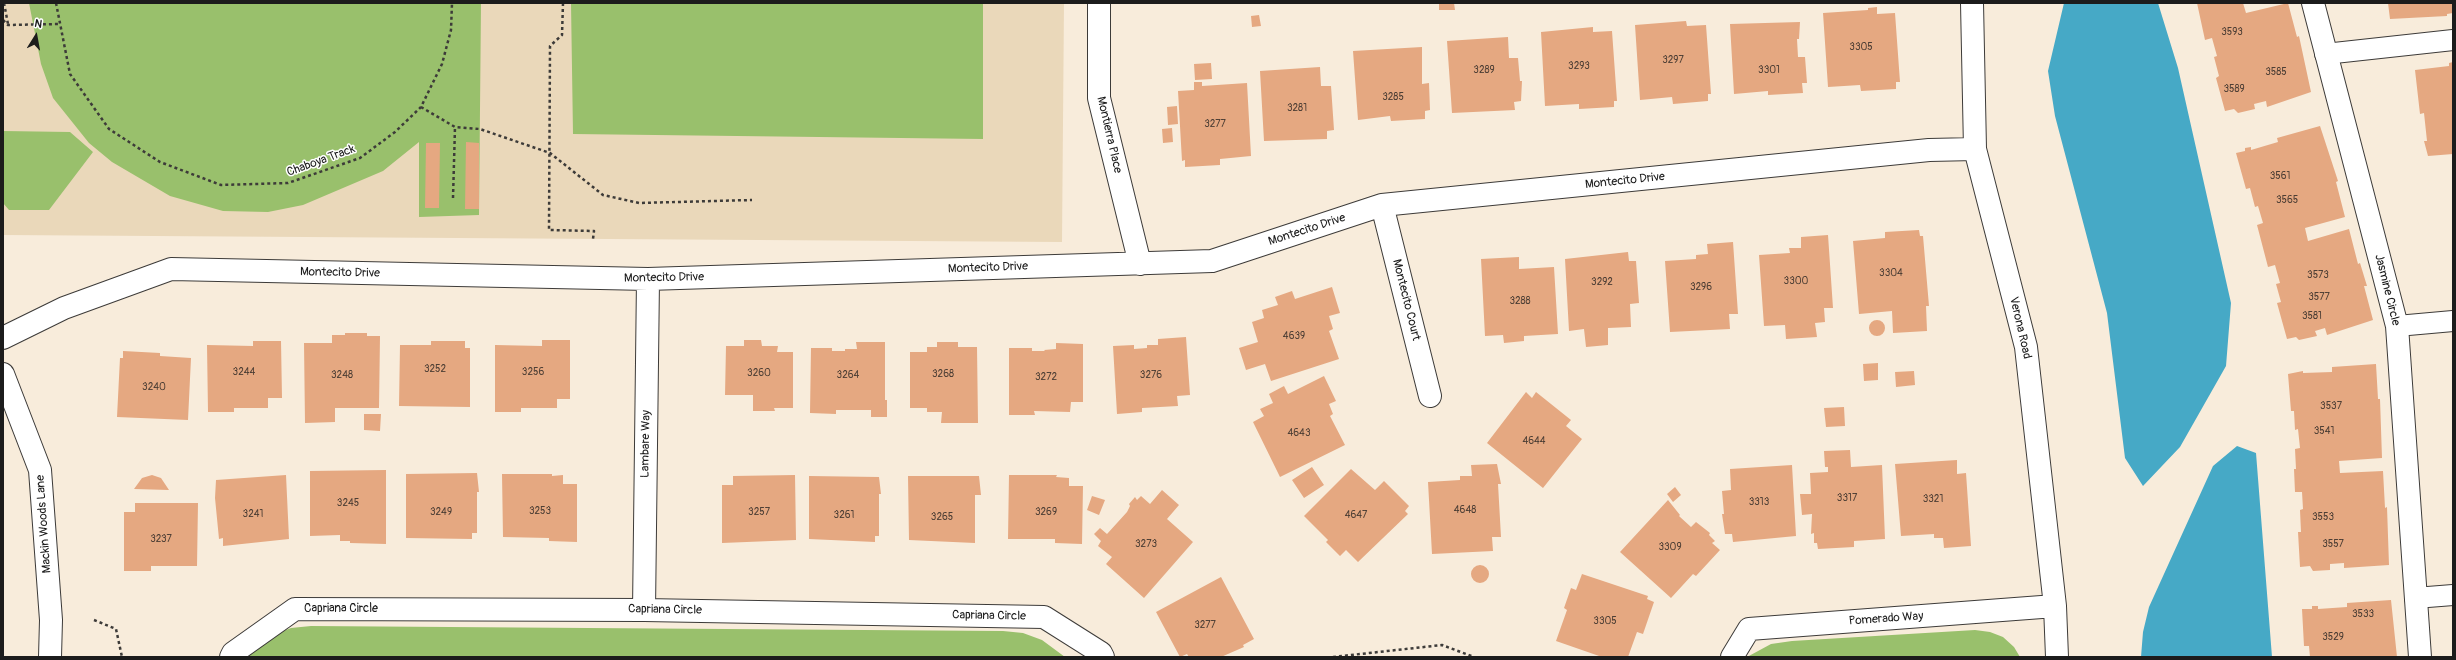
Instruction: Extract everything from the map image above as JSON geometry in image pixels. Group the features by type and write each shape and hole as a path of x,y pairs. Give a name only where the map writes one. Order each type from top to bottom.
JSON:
{"street":[{"name":"Montierra Place","path":"1099,3 1099,98 1140,264"},
{"name":"Verona Road","path":"1972,3 1975,149 2026,347 2055,606 2057,657"},
{"name":"Jasmine Circle","path":"2313,3 2325,54 2398,326 2420,657"},
{"name":"Montecito Drive","path":"3,338 64,308 171,269 648,279 1212,261 1382,205 1929,150 1975,149"},
{"name":"Montecito Court","path":"1382,205 1430,396"},
{"name":"Lambare Way","path":"644,610 648,279"},
{"name":"Mackin Woods Lane","path":"3,374 40,470 51,620 50,657"},
{"name":"Pomerado Way","path":"1732,657 1749,629 2055,606"},
{"name":"Capriana Circle","path":"231,657 232,653 295,609 644,610 1044,617 1101,652 1103,657"}],"lane":[{"path":"2325,54 2453,40"},
{"path":"2398,326 2453,321"},
{"path":"2415,598 2453,595"}],"path":[{"path":"4,3 8,25"},
{"name":"Chaboya Track","path":"56,3 70,74 110,129 160,162 221,185 288,183 360,158 395,132 420,107 442,64 451,30 452,3"},
{"path":"563,3 562,35 550,46 549,230 594,231 593,239"},
{"path":"3,20 8,25 60,24"},
{"path":"420,107 455,128 480,129 550,153 603,195 639,203 752,200"},
{"path":"454,198 455,128"},
{"path":"94,620 116,629 122,657"},
{"path":"1333,657 1442,645 1474,657"}],"shaded area":[{"path":"3,3 1064,3 1062,242 3,235"}],"green space":[{"path":"29,3 481,3 479,215 419,217 419,142 383,171 303,205 268,212 223,211 170,196 112,162 89,143 53,98 41,64"},
{"path":"571,3 983,3 983,139 573,134"},
{"path":"3,131 70,132 93,152 49,210 9,210 3,203"},
{"path":"311,626 1003,631 1023,633 1042,640 1065,657 243,657 273,635 291,628"},
{"path":"1975,630 1990,632 2003,637 2014,647 2020,657 1747,657 1771,644 1792,641"}],"water":[{"path":"2064,3 2158,3 2178,68 2231,303 2226,366 2180,447 2143,486 2125,458 2107,313 2055,116 2048,71"},
{"path":"2237,446 2256,453 2272,657 2141,657 2143,632 2149,607 2213,466"}],"building":[{"path":"1439,3 1454,3 1455,10 1439,10"},
{"path":"2197,3 2243,3 2246,13 2288,3 2297,37 2299,36 2311,92 2267,107 2266,101 2254,104 2255,109 2238,113 2234,109 2225,111 2216,78 2219,76 2214,57 2217,56 2212,38 2205,40"},
{"path":"2388,3 2453,3 2453,13 2447,14 2447,16 2390,19"},
{"path":"1877,7 1877,14 1895,13 1900,82 1896,82 1896,89 1861,91 1860,85 1828,87 1823,13 1868,10 1868,8"},
{"path":"1259,15 1261,26 1252,27 1251,16"},
{"path":"1686,21 1687,26 1706,25 1711,94 1708,94 1708,101 1673,104 1672,97 1640,100 1635,25"},
{"path":"1800,22 1799,39 1797,39 1798,57 1805,57 1807,83 1802,83 1803,93 1768,95 1768,91 1734,94 1730,24"},
{"path":"1593,27 1593,32 1612,31 1617,101 1614,101 1614,107 1579,109 1579,104 1545,106 1541,32"},
{"path":"1508,37 1509,58 1518,58 1520,81 1522,81 1521,101 1514,102 1515,110 1452,113 1447,41"},
{"path":"1422,47 1422,84 1429,83 1430,110 1425,111 1425,119 1391,121 1390,116 1358,120 1353,51"},
{"path":"2453,62 2453,154 2428,156 2424,141 2427,141 2424,113 2420,114 2415,70 2449,66 2449,63"},
{"path":"1211,63 1212,79 1195,80 1194,64"},
{"path":"1320,67 1321,86 1331,86 1334,130 1327,131 1327,139 1264,141 1260,71"},
{"path":"1194,82 1202,82 1202,86 1247,83 1251,156 1220,159 1220,165 1185,167 1185,160 1182,161 1178,91 1194,90"},
{"path":"1177,106 1178,124 1168,125 1167,107"},
{"path":"2320,126 2338,181 2336,182 2345,217 2305,228 2308,241 2349,229 2358,264 2360,263 2367,286 2364,286 2373,320 2327,335 2325,328 2315,331 2317,336 2299,340 2296,337 2287,339 2277,303 2281,302 2276,284 2280,283 2275,265 2268,267 2257,225 2263,223 2258,206 2255,207 2250,188 2246,189 2236,153 2245,151 2245,148 2251,147 2251,150 2278,142 2277,138"},
{"path":"1172,128 1173,142 1163,143 1162,129"},
{"path":"466,142 479,143 479,209 465,209"},
{"path":"426,143 440,143 439,208 425,208"},
{"path":"1919,230 1920,236 1923,236 1929,306 1926,306 1927,331 1893,333 1892,311 1859,314 1853,241 1885,238 1885,232"},
{"path":"1828,235 1833,308 1824,308 1825,322 1815,323 1817,337 1786,339 1785,325 1764,326 1759,255 1790,253 1789,248 1801,248 1801,237"},
{"path":"1733,242 1738,314 1729,314 1730,329 1670,332 1665,261 1696,259 1696,255 1708,254 1707,244"},
{"path":"1628,252 1629,261 1636,261 1639,303 1630,304 1631,327 1608,328 1608,345 1586,347 1584,329 1569,331 1565,259"},
{"path":"1519,257 1519,269 1554,267 1558,334 1524,336 1524,341 1504,343 1503,335 1485,336 1481,259"},
{"path":"1332,287 1340,313 1329,316 1333,329 1329,331 1339,359 1271,381 1265,364 1246,370 1239,348 1258,342 1252,322 1264,318 1262,310 1278,305 1275,297 1292,291 1295,299"},
{"path":"1874,320 1880,320 1885,325 1883,334 1880,336 1874,336 1869,331 1869,325"},
{"path":"345,333 367,333 367,336 380,336 379,408 335,408 335,422 305,423 304,343 332,343 332,335 345,335"},
{"path":"1186,337 1190,395 1177,396 1178,406 1142,408 1142,412 1117,414 1113,346 1134,345 1134,349 1147,348 1147,345 1158,345 1158,339"},
{"path":"542,340 570,340 570,399 557,399 557,408 521,408 521,412 495,412 495,345 542,346"},
{"path":"744,340 761,340 762,346 778,346 777,352 793,352 793,408 774,408 775,411 753,411 753,395 725,395 726,346 744,346"},
{"path":"253,341 281,341 282,398 268,398 268,408 234,408 234,412 208,412 207,345 253,346"},
{"path":"431,341 465,341 465,348 470,348 470,407 399,406 400,345 431,345"},
{"path":"856,342 885,342 885,400 887,400 887,417 871,417 871,410 836,410 836,414 810,413 811,348 832,348 832,351 845,351 845,349 857,349"},
{"path":"937,342 958,342 958,347 977,347 978,423 941,423 942,412 927,412 927,408 910,408 910,352 927,352 927,347 937,347"},
{"path":"1056,343 1083,344 1083,402 1071,402 1070,412 1034,411 1035,415 1009,415 1009,348 1032,348 1032,351 1045,351 1044,350 1056,349"},
{"path":"123,351 160,353 160,356 191,358 188,420 117,417 120,358 123,358"},
{"path":"1878,363 1878,380 1864,381 1863,364"},
{"path":"2376,364 2378,399 2380,399 2382,458 2339,461 2340,473 2383,471 2385,508 2387,507 2389,565 2344,568 2344,563 2330,564 2330,570 2313,571 2310,566 2300,567 2298,532 2301,532 2300,510 2303,509 2302,492 2295,492 2294,469 2296,469 2295,449 2300,448 2298,429 2295,430 2294,411 2291,411 2288,374 2303,371 2303,373 2332,372 2332,367"},
{"path":"1914,371 1915,385 1896,387 1895,372"},
{"path":"1324,376 1336,401 1329,404 1333,414 1330,416 1345,445 1280,477 1253,422 1264,416 1260,409 1273,403 1269,394 1284,386 1288,394"},
{"path":"1526,392 1532,398 1536,392 1571,420 1566,426 1582,439 1543,488 1487,443"},
{"path":"1844,407 1845,426 1826,427 1824,408"},
{"path":"364,414 381,414 380,431 364,430"},
{"path":"1850,450 1851,467 1882,465 1885,539 1854,541 1854,547 1818,549 1817,543 1814,543 1814,533 1811,534 1812,514 1802,515 1800,494 1811,494 1810,473 1828,472 1828,467 1825,467 1824,451"},
{"path":"1957,460 1957,474 1966,473 1971,546 1944,548 1943,538 1934,538 1934,534 1901,536 1895,464"},
{"path":"1497,464 1501,484 1498,484 1501,537 1492,537 1493,551 1432,554 1428,482 1460,480 1460,476 1472,476 1471,465"},
{"path":"1792,465 1796,536 1733,542 1732,534 1725,534 1722,514 1724,514 1722,491 1731,490 1730,469"},
{"path":"1312,467 1324,485 1304,498 1292,480"},
{"path":"1351,469 1375,490 1384,481 1409,506 1405,511 1408,514 1358,562 1346,550 1340,556 1326,542 1328,540 1304,516"},
{"path":"386,470 386,544 350,543 350,541 340,541 340,535 310,536 310,471"},
{"path":"477,473 479,492 477,492 477,533 472,533 472,539 406,538 406,474"},
{"path":"502,474 563,475 563,484 577,484 577,542 549,541 549,538 503,537"},
{"path":"152,475 161,478 169,490 134,489 142,478"},
{"path":"286,475 289,539 223,546 223,538 219,539 215,498 216,480"},
{"path":"795,475 796,540 722,543 722,485 733,485 733,476"},
{"path":"1009,475 1057,475 1056,477 1069,478 1069,486 1083,486 1082,544 1055,543 1055,539 1008,539"},
{"path":"809,476 879,477 881,494 879,494 879,536 875,536 875,542 809,539"},
{"path":"908,476 979,476 981,495 975,495 975,543 909,540"},
{"path":"1675,487 1681,495 1673,502 1667,494"},
{"path":"1162,490 1179,505 1167,519 1193,542 1144,598 1106,564 1112,557 1098,546 1101,541 1094,534 1100,528 1107,534 1127,512 1130,506 1129,504 1135,497 1137,500 1141,496 1150,504"},
{"path":"1092,496 1105,500 1099,515 1087,510"},
{"path":"1668,500 1680,515 1679,516 1691,527 1696,522 1710,533 1709,535 1715,541 1712,543 1720,550 1696,576 1693,574 1671,598 1620,552"},
{"path":"135,503 198,503 197,566 151,566 151,571 124,571 124,512 135,512"},
{"path":"1480,565 1486,568 1489,574 1486,580 1480,583 1474,580 1471,574 1474,568"},
{"path":"1582,574 1648,596 1647,599 1654,602 1643,634 1637,632 1628,657 1602,657 1556,641 1567,610 1564,608 1571,588 1576,590"},
{"path":"1221,577 1254,639 1243,645 1244,647 1221,657 1189,657 1187,654 1180,657 1156,612"},
{"path":"2391,600 2397,657 2310,657 2309,646 2304,646 2302,609 2312,609 2312,606 2318,606 2318,609 2347,607 2347,603"}]}
